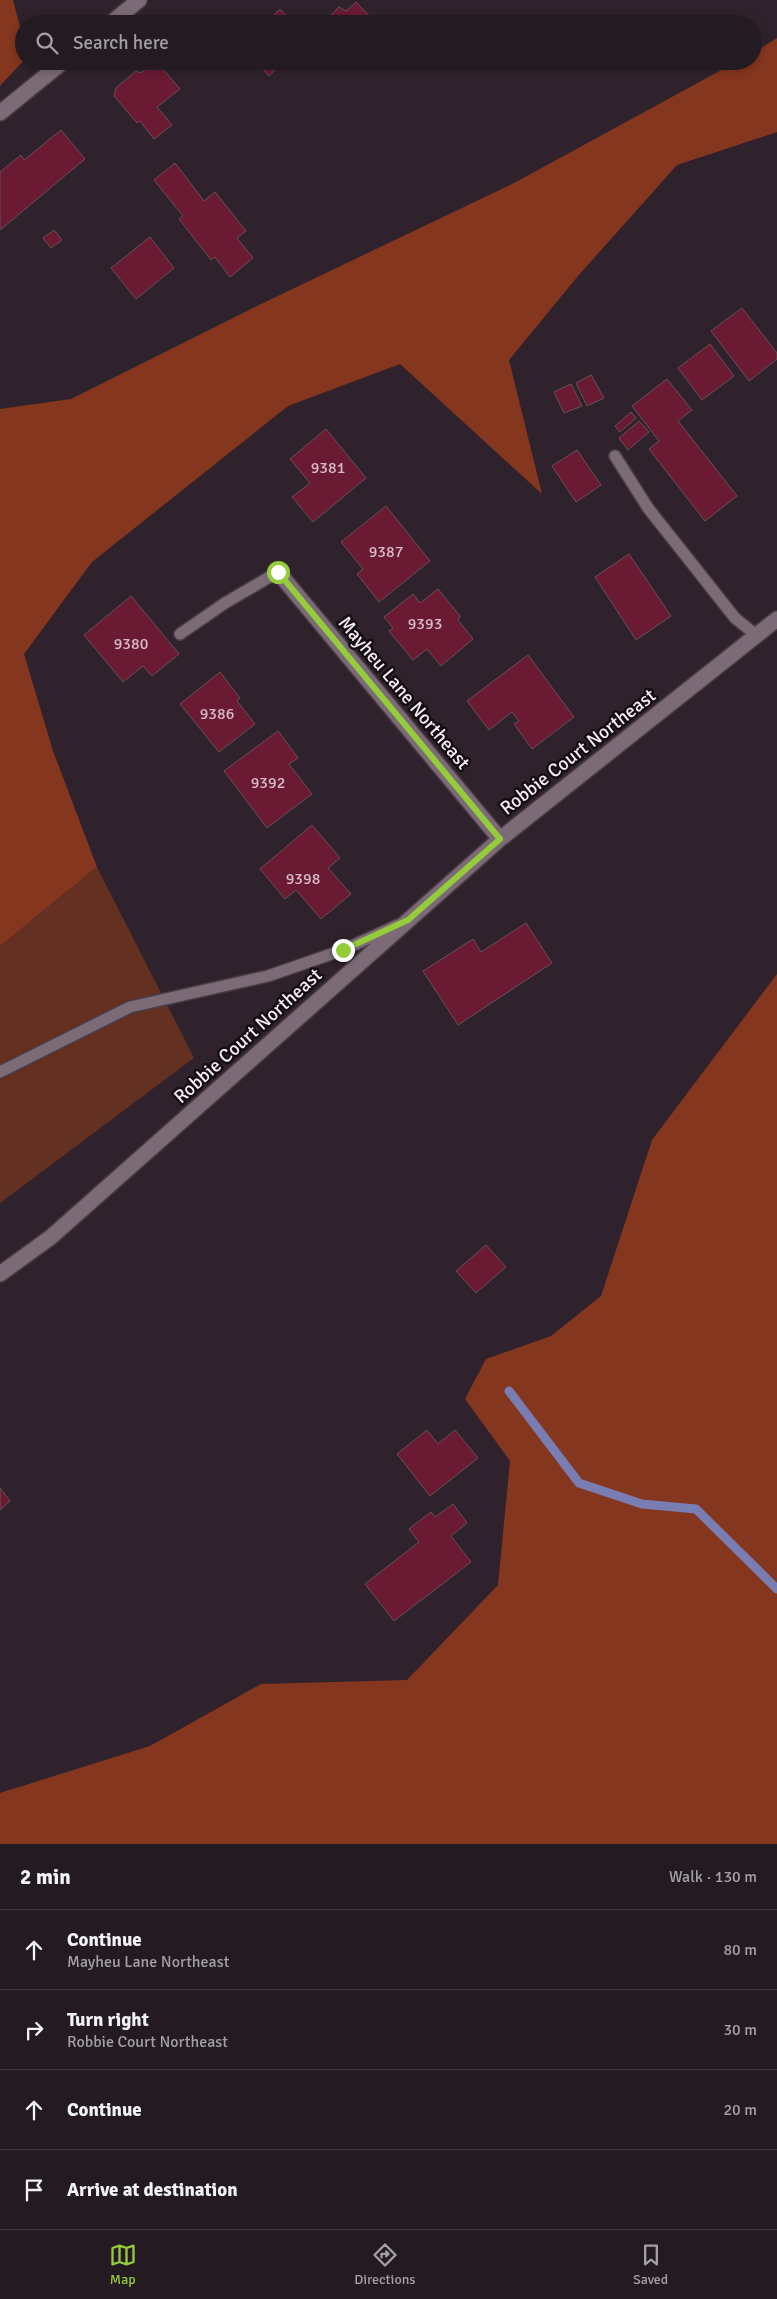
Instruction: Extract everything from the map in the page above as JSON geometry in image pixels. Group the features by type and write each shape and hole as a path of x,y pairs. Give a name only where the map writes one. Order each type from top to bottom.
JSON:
{"street":[{"path":"121,15 139,0"},
{"path":"0,113 53,70"},
{"name":"Mayheu Lane Northeast","path":"278,572 500,839"},
{"name":"Robbie Court Northeast","path":"0,1274 51,1237 500,839 777,619"}],"lane":[{"path":"615,456 648,508 735,618 756,635"},
{"path":"180,634 225,603 278,572"},
{"path":"0,1072 130,1006 268,976 343,950 408,920"}],"shaded area":[{"path":"0,0 13,0 17,15 15,15 15,70 0,86"},
{"path":"777,38 777,132 677,165 578,276 509,360 542,494 400,364 288,406 92,562 24,654 53,751 97,867 0,946 0,409 71,399 259,305 514,183 721,70 762,70 762,47"},
{"path":"97,867 194,1058 0,1203 0,946"},
{"path":"777,974 777,1844 0,1844 0,1793 150,1746 261,1684 407,1680 498,1585 510,1461 465,1399 486,1359 551,1336 601,1296 652,1140"}],"building":[{"path":"356,2 368,15 331,15 339,7 346,11"},
{"path":"280,9 286,15 274,15"},
{"path":"145,70 164,70 180,89 157,107 172,125 154,139 140,121 137,123 114,96 116,88 136,71 141,73"},
{"path":"263,70 275,70 269,76"},
{"path":"61,130 85,159 0,230 0,172 21,155 24,160"},
{"path":"175,163 204,201 215,192 246,231 237,238 253,258 230,277 215,257 211,260 179,219 183,216 154,180"},
{"path":"54,230 62,240 51,248 43,238"},
{"path":"150,237 174,268 136,299 111,268"},
{"path":"742,308 777,353 777,359 749,381 711,331"},
{"path":"710,344 734,376 702,400 678,368"},
{"path":"591,375 604,398 587,406 576,383"},
{"path":"667,379 692,410 678,421 737,496 705,521 649,449 659,441 632,406"},
{"path":"571,384 582,406 564,413 554,392"},
{"path":"631,412 636,418 620,432 615,426"},
{"path":"639,421 649,432 628,450 619,438"},
{"path":"326,429 366,478 313,522 292,497 310,483 290,459"},
{"path":"577,450 601,485 576,502 552,466"},
{"path":"386,506 430,561 379,602 357,574 363,569 341,542"},
{"path":"629,554 671,616 636,640 595,577"},
{"path":"438,589 460,616 458,620 473,639 441,666 427,649 413,660 389,631 393,628 384,617 413,594 420,603"},
{"path":"131,596 179,654 152,676 143,666 123,682 84,635"},
{"path":"528,655 574,717 532,749 514,724 519,721 512,712 489,730 467,701"},
{"path":"220,672 240,698 237,701 255,724 219,752 180,704"},
{"path":"278,731 298,758 289,764 312,794 267,828 224,771"},
{"path":"312,825 340,858 328,868 351,894 321,919 296,890 285,899 260,869"},
{"path":"526,923 552,963 458,1025 423,971 473,939 481,952"},
{"path":"486,1245 506,1267 476,1293 456,1271"},
{"path":"427,1430 438,1444 455,1430 478,1458 430,1496 397,1454"},
{"path":"0,1488 10,1501 0,1510"},
{"path":"453,1504 467,1523 451,1536 471,1562 394,1621 365,1584 419,1542 409,1529 431,1512 435,1517"}],"waterway":[{"path":"509,1391 579,1483 642,1504 696,1509 777,1589"}],"route":[{"path":"278,572 500,839 408,920 343,950"}]}
